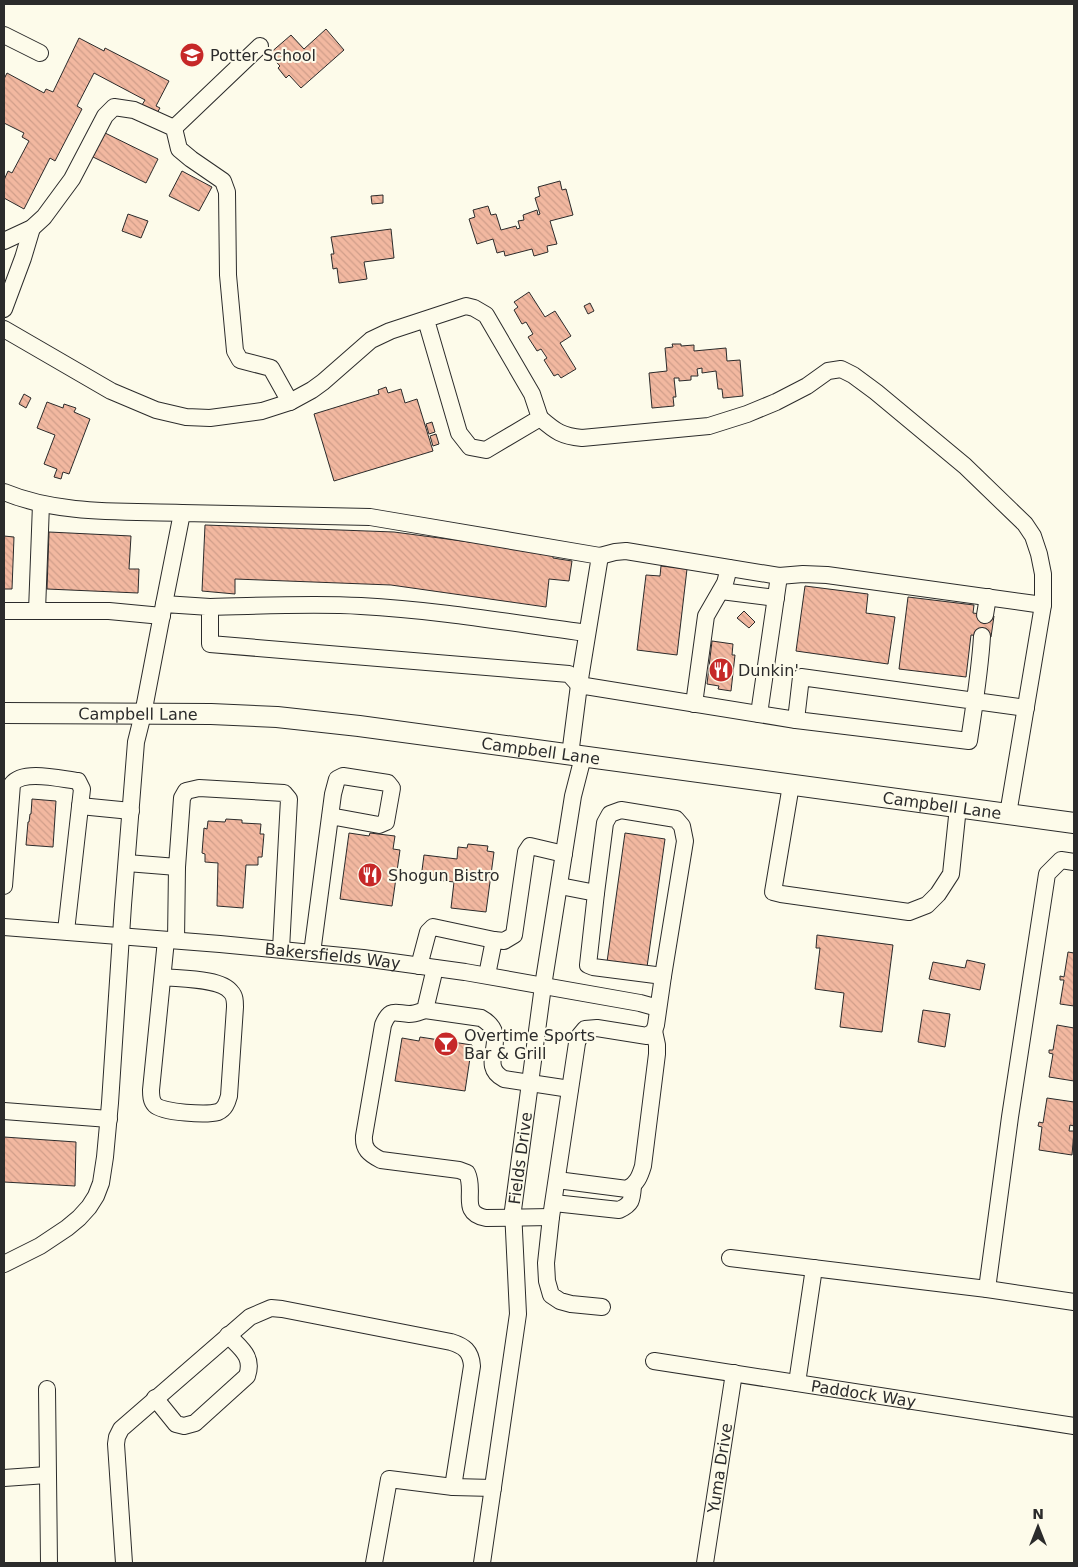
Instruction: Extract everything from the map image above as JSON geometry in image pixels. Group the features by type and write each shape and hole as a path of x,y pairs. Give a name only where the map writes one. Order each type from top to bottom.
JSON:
{"main road":[{"name":"Campbell Lane","path":"4,713 212,714 277,717 359,726 1074,823"}],"street":[{"path":"4,35 40,53"},
{"path":"174,128 260,46"},
{"path":"4,241 32,228 44,217 72,179 105,116 114,107 134,110 174,128"},
{"path":"174,128 179,149 191,160 223,181 227,192 228,275 234,350 240,360 271,368 290,402"},
{"path":"4,309 32,228"},
{"path":"4,329 111,391 156,410 186,417 210,418 262,411 290,402 323,382 371,340 390,331 466,306 486,315 532,394 540,418 566,436 582,438 709,426 748,414 776,402 807,386 828,371 841,369 853,375 876,392 965,466 1025,524 1033,536 1043,574 1044,605 1008,814"},
{"path":"426,320 459,433 470,447 486,450 540,418"},
{"path":"4,492 22,499 62,508 370,517 600,556 626,551 779,576 803,574 827,576 1044,605"},
{"path":"37,611 41,504"},
{"path":"4,1264 54,1237 79,1218 89,1208 101,1183 109,1119 136,742 182,513"},
{"name":"Fields Drive","path":"482,1563 518,1314 513,1210 543,986 573,796 579,685 600,556"},
{"path":"694,704 706,616 725,583 729,568"},
{"path":"759,714 779,576"},
{"path":"721,591 776,598"},
{"path":"985,615 988,598"},
{"path":"4,611 163,610 314,604 363,606 462,616 587,633"},
{"path":"210,607 210,644 568,674 579,685 796,720 970,741 982,636"},
{"path":"796,720 801,677 1026,708"},
{"path":"4,886 12,784 15,780 27,775 78,781 82,789 66,931"},
{"path":"791,784 773,892 909,912 927,905 938,894 951,874 958,807"},
{"path":"163,977 214,982 230,990 234,997 236,1007 229,1096 226,1105 220,1111 208,1113 168,1110 159,1108 154,1104 151,1097 163,977 171,940 182,798 186,790 199,788 284,793 289,799 281,949"},
{"path":"80,806 130,811"},
{"path":"557,1180 627,1189 633,1186 640,1177 656,1063 657,1045 654,1032 685,841 682,826 676,819 621,810 610,814 605,823 588,965 588,993"},
{"path":"312,953 330,816"},
{"path":"425,1010 428,932 433,927 504,941 514,935 526,852 530,846 564,854"},
{"path":"987,1289 1010,1118 1047,874 1061,860 1074,862"},
{"path":"127,863 178,867"},
{"path":"560,886 596,892"},
{"name":"Bakersfields Way","path":"4,927 281,949 427,967 487,975 658,1008"},
{"path":"487,975 494,940"},
{"path":"588,965 662,976"},
{"path":"570,1089 504,1079 494,1072 492,1064 496,1036 487,1021 481,1018 425,1010 417,1014 390,1013 382,1025 364,1144 366,1150 381,1160 459,1170 467,1173 471,1188 471,1211 476,1216 486,1218 513,1218 552,1210 619,1210 632,1199 633,1186"},
{"path":"602,1307 560,1301 552,1295 547,1281 546,1263 552,1210 577,1043 585,1029 597,1028 647,1036 654,1032"},
{"path":"4,1111 109,1119"},
{"path":"730,1258 987,1289 1074,1302"},
{"path":"797,1383 814,1268"},
{"path":"124,1563 117,1437 120,1429 250,1317 271,1308 451,1342 465,1347 472,1359 472,1366 453,1488"},
{"path":"155,1398 176,1424 184,1426 195,1423 247,1376 250,1366 247,1356 228,1335"},
{"name":"Paddock Way","path":"654,1361 1074,1426"},
{"name":"Yuma Drive","path":"705,1563 734,1374"},
{"path":"47,1389 49,1563"},
{"path":"4,1478 47,1474"},
{"path":"374,1563 389,1479 453,1488 493,1488"}],"building":[{"path":"326,29 344,50 301,88 289,75 286,78 278,68 280,66 269,54 291,35 304,49"},
{"path":"79,38 104,51 105,48 169,81 156,106 160,108 157,113 142,105 145,100 94,73 77,106 82,109 55,161 50,158 24,209 4,198 4,180 8,171 12,173 29,141 22,137 24,133 4,123 4,79 7,73 44,93 46,89 53,92"},
{"path":"101,131 158,159 146,183 89,155"},
{"path":"182,171 212,187 199,211 169,196"},
{"path":"560,181 562,190 566,189 573,215 550,221 557,244 547,246 548,252 534,256 532,249 505,256 504,251 497,253 493,239 477,244 469,219 475,217 473,210 488,206 491,215 496,214 501,230 516,226 517,229 520,228 518,221 524,220 523,215 537,210 538,215 540,214 535,198 540,196 538,187"},
{"path":"383,195 383,203 372,204 371,196"},
{"path":"128,214 148,221 141,238 122,231"},
{"path":"391,229 394,258 364,262 367,279 339,283 337,268 333,269 331,254 334,254 331,237"},
{"path":"529,292 545,317 555,311 571,336 560,343 576,369 561,378 558,374 554,376 544,360 547,358 541,349 537,351 528,337 533,334 526,322 522,324 514,310 518,307 514,302"},
{"path":"590,303 594,311 588,314 584,306"},
{"path":"672,344 681,344 681,346 694,345 694,351 726,348 727,361 740,360 743,396 723,398 722,389 718,389 716,371 702,373 702,368 697,369 698,376 691,376 691,380 679,381 679,378 674,378 676,397 673,397 674,406 652,408 649,373 667,371 665,348 673,347"},
{"path":"386,387 388,393 401,389 405,403 417,399 433,451 334,481 314,414 379,394 378,390"},
{"path":"24,394 31,398 26,408 19,404"},
{"path":"47,402 63,408 64,404 76,408 74,412 90,419 69,474 63,472 61,479 54,477 57,469 44,464 55,435 37,428"},
{"path":"432,422 435,432 429,434 426,424"},
{"path":"436,434 439,444 433,446 430,436"},
{"path":"205,525 394,532 553,553 553,558 572,561 569,581 549,579 546,607 391,585 235,579 235,594 202,591"},
{"path":"49,532 131,536 129,569 139,569 138,593 47,589"},
{"path":"4,536 14,537 12,589 4,589"},
{"path":"661,566 687,569 677,655 637,650 646,575 660,576"},
{"path":"805,586 868,594 866,613 895,617 888,664 796,651"},
{"path":"908,597 974,605 973,613 994,616 991,637 971,635 966,677 899,669"},
{"path":"744,611 755,622 749,628 737,618"},
{"name":"Dunkin'","path":"712,641 733,644 732,655 735,655 731,691 718,689 719,686 707,684"},
{"path":"32,799 56,801 53,847 26,845"},
{"path":"226,819 242,820 242,823 261,824 260,834 264,834 262,857 258,857 258,865 246,865 243,908 217,906 218,863 205,862 205,854 202,853 204,828 207,829 208,821 225,822"},
{"name":"Shogun Bistro","path":"349,833 369,836 370,833 395,836 393,849 400,850 392,906 340,899"},
{"path":"625,833 665,839 647,967 607,962"},
{"path":"468,844 488,846 487,851 494,852 486,912 451,908 454,882 421,878 424,855 457,859 458,847 467,848"},
{"path":"817,935 893,945 882,1032 840,1027 844,993 815,989 820,948 816,948"},
{"path":"1068,952 1074,953 1074,1006 1060,1004 1064,980 1060,980 1060,976 1064,977"},
{"path":"967,960 985,964 980,990 929,979 933,962 965,968"},
{"path":"923,1010 950,1014 945,1047 918,1042"},
{"path":"1057,1025 1074,1028 1074,1081 1049,1077 1053,1054 1049,1053 1049,1050 1053,1050"},
{"path":"420,1037 472,1045 465,1091 395,1081 402,1038 419,1041"},
{"path":"1047,1098 1074,1102 1074,1126 1070,1125 1069,1131 1074,1131 1072,1155 1039,1150 1042,1127 1038,1126 1039,1122 1043,1123"},
{"path":"4,1137 76,1142 75,1186 4,1182"}],"place":[{"name":"Potter School","path":"192,55"},
{"name":"Dunkin'","path":"721,670"},
{"name":"Shogun Bistro","path":"370,875"},
{"name":"Overtime Sports Bar & Grill","path":"446,1044"}]}
